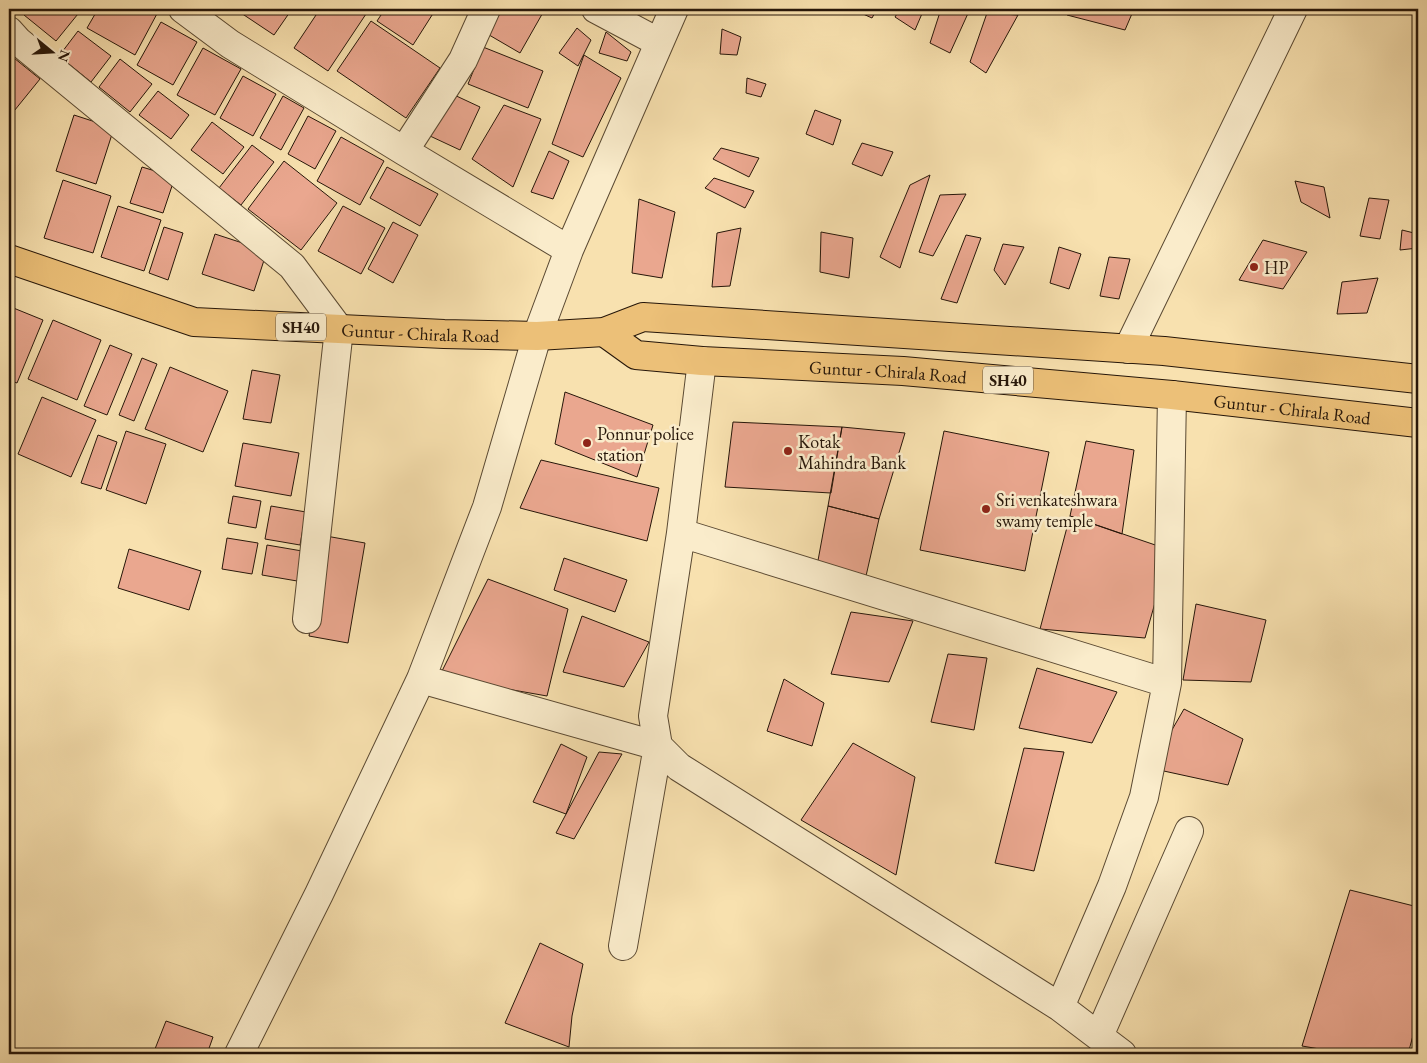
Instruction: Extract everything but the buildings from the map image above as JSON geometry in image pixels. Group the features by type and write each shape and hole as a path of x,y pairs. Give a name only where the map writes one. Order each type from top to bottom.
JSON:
{"main road":[{"name":"Guntur - Chirala Road","path":"9,259 194,322 444,334 537,336 604,332 643,318 1164,351 1417,374"},
{"name":"Guntur - Chirala Road","path":"604,332 636,355 702,361 903,371 1172,395 1418,423"}],"street":[{"path":"184,9 230,44 569,250"},
{"path":"404,151 463,60 486,9"},
{"path":"596,9 658,42"},
{"path":"239,1054 319,894 421,679 487,507 537,336 569,250 674,9"},
{"path":"1128,349 1293,9"},
{"path":"9,32 33,54 292,266 339,329 307,619"},
{"path":"624,946 658,746 653,716 681,533 702,361"},
{"path":"1060,1007 1112,886 1144,797 1167,683 1172,395"},
{"path":"681,533 1167,683"},
{"path":"421,679 658,746 679,768 1060,1007 1122,1054"},
{"path":"1098,1036 1189,831"}],"place":[{"name":"HP","path":"1254,267"},
{"name":"Ponnur police station","path":"587,443"},
{"name":"Kotak Mahindra Bank","path":"788,451"},
{"name":"Sri venkateshwara swamy temple","path":"986,509"}]}
